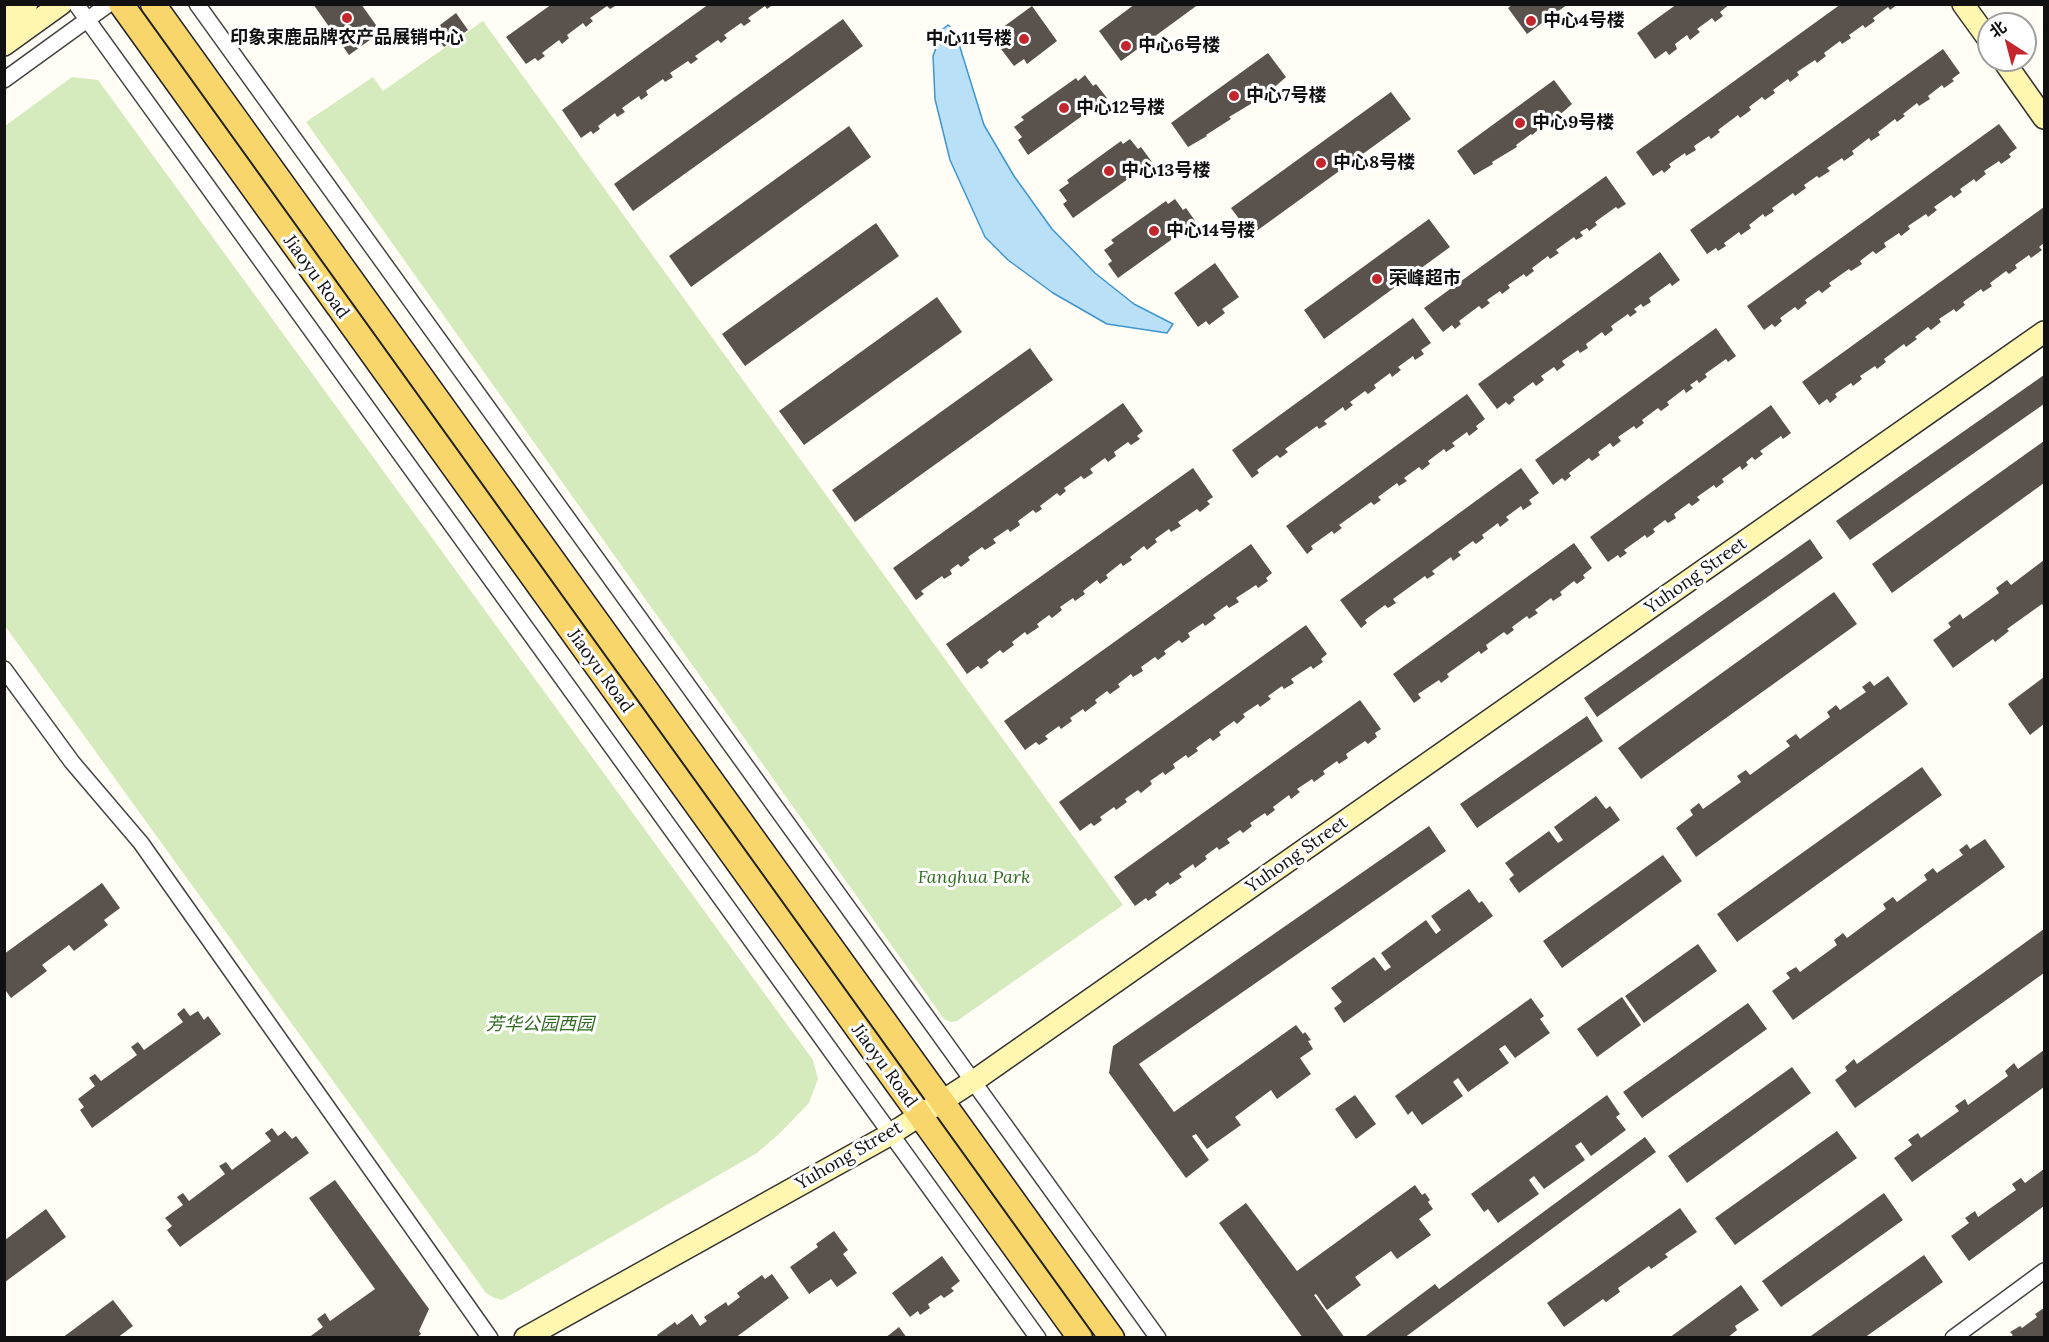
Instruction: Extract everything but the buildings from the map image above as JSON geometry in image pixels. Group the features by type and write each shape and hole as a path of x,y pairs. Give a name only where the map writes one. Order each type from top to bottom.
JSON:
{"main road":[{"name":"Jiaoyu Road","path":"121,4 1080,1338"},
{"name":"Jiaoyu Road","path":"153,4 1112,1338"}],"street":[{"path":"4,21 27,4"},
{"path":"4,45 61,4"},
{"path":"76,4 1038,1338"},
{"path":"4,80 109,4"},
{"path":"197,4 1158,1338"},
{"path":"1963,4 1977,23"},
{"path":"2012,72 2044,117"},
{"name":"Yuhong Street","path":"525,1338 891,1134 973,1081 2044,332"},
{"path":"4,669 72,762 141,843 490,1338"},
{"path":"1953,1338 2044,1271"}],"green space":[{"name":"Fanghua Park","path":"483,21 1123,905 957,1021 951,1022 944,1019 306,122 373,77 383,91"},
{"name":"芳华公园西园","path":"72,77 98,80 813,1060 818,1079 809,1103 757,1153 502,1300 486,1293 5,626 5,126"}],"water":[{"path":"948,25 955,31 984,125 1014,176 1052,229 1095,273 1134,304 1173,324 1167,333 1107,324 1053,293 1008,260 985,237 950,160 935,99 933,56 943,29"}],"place":[{"name":"印象束鹿品牌农产品展销中心","path":"347,18"},
{"name":"中心4号楼","path":"1531,21"},
{"name":"中心11号楼","path":"1024,39"},
{"name":"中心6号楼","path":"1126,46"},
{"name":"中心7号楼","path":"1234,96"},
{"name":"中心12号楼","path":"1064,108"},
{"name":"中心9号楼","path":"1520,123"},
{"name":"中心8号楼","path":"1321,163"},
{"name":"中心13号楼","path":"1109,171"},
{"name":"中心14号楼","path":"1154,231"},
{"name":"荣峰超市","path":"1377,279"}]}
